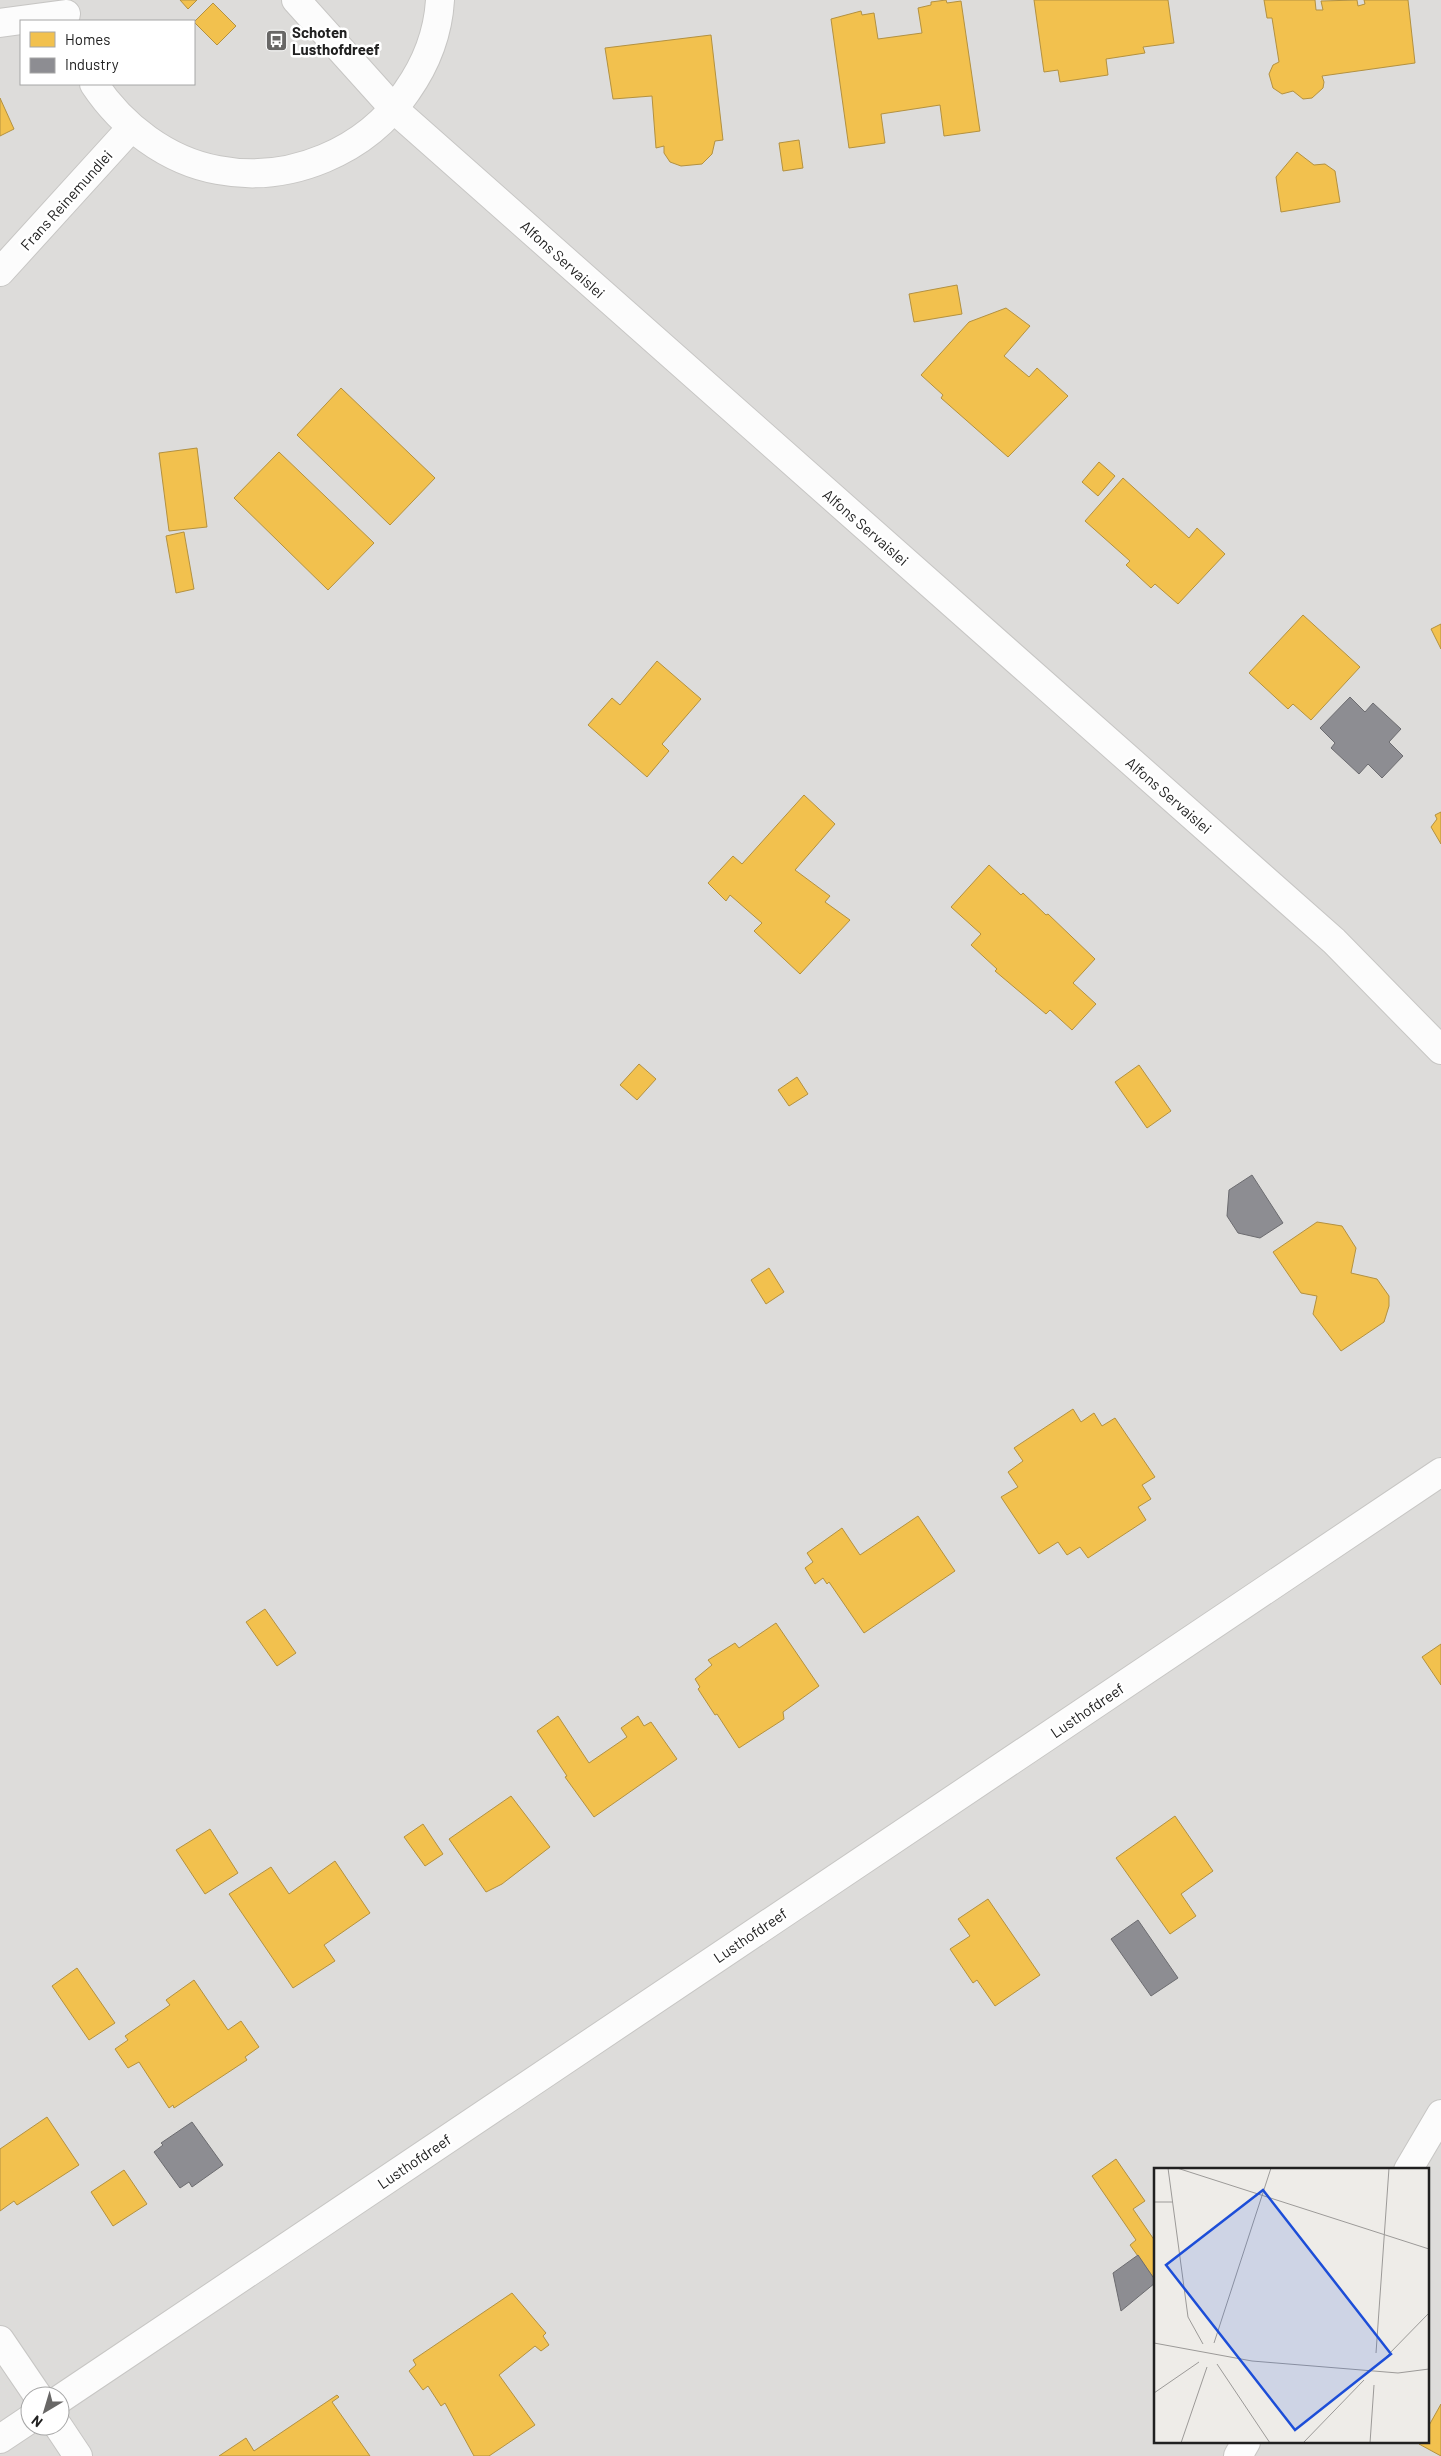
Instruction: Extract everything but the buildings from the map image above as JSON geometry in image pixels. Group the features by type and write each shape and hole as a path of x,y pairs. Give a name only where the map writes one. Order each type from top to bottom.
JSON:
{"street":[{"name":"Alfons Servaislei","path":"296,0 395,110 1334,941 1441,1050"},
{"path":"95,85 107,104 131,128 172,154 218,170 267,173 314,163 358,142 395,110 423,68 439,20 440,0"},
{"path":"0,23 66,12"},
{"name":"Frans Reinemundlei","path":"0,272 131,128"},
{"name":"Lusthofdreef","path":"70,2392 1441,1472"},
{"path":"1409,2168 1441,2114"},
{"path":"0,2340 31,2386"},
{"path":"0,2439 20,2426"},
{"path":"65,2436 78,2456"},
{"path":"1238,2456 1245,2444"}],"shaded area":[{"path":"0,0 1441,0 1441,2456 0,2456"}],"place":[{"name":"Schoten Lusthofdreef","path":"276,41"}]}
